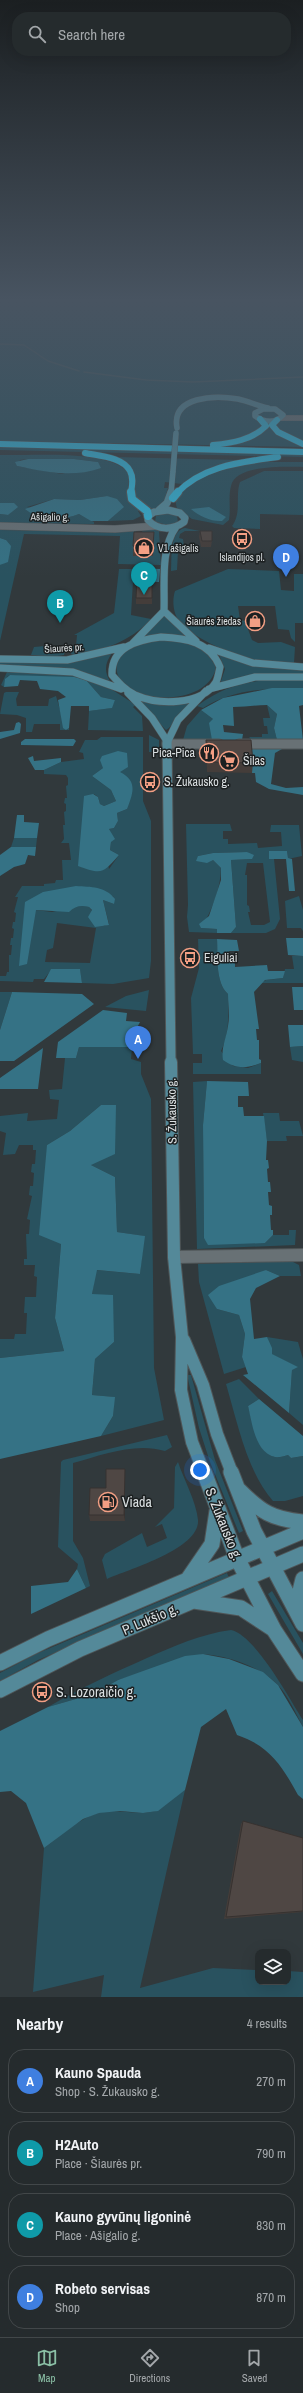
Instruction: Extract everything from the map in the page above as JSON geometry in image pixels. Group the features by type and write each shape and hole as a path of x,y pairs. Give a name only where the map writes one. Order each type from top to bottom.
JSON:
{"highway":[{"path":"280,417 272,425 275,430 303,444"},
{"path":"18,445 220,444 239,440 260,432 266,426 260,419"},
{"path":"0,444 303,452"},
{"path":"0,452 303,458"},
{"path":"85,453 118,461 128,468 132,476 132,499 147,511 148,517"},
{"path":"172,496 185,484 211,470 278,457"}],"main road":[{"path":"176,430 174,422 177,411 183,405 200,399 230,398 268,408 280,417"},
{"path":"177,512 174,509 172,496 173,472 176,430 184,410 202,401 235,401 250,406 255,413 255,416 260,419 280,417"},
{"path":"255,413 268,408"},
{"path":"167,543 156,527 149,523 148,517 166,505 172,496"},
{"path":"159,510 177,512 184,516 185,520 171,532 167,543 164,611 130,644 117,654 112,664 112,675 124,690 152,718 167,743"},
{"path":"156,527 176,527"},
{"path":"164,611 215,655 220,667 218,678 208,690"},
{"path":"130,644 151,638 180,638 253,663 303,667"},
{"name":"Šiaurės pr.","path":"0,659 67,660 90,656 130,644"},
{"name":"Šiaurės pr.","path":"0,668 73,672 92,677 124,690"},
{"path":"124,690 136,696 161,701 186,699 208,690 255,677 303,677"},
{"name":"S. Žukausko g.","path":"208,690 178,720 167,743 174,1257 178,1313 182,1337 181,1390 187,1423 217,1510 237,1558 274,1630 303,1674"},
{"name":"S. Žukausko g.","path":"182,1337 203,1385 216,1434 235,1486 261,1548 302,1622"},
{"path":"235,1486 263,1514 270,1518 303,1522"},
{"path":"188,1579 212,1544 217,1510"},
{"name":"P. Lukšio g.","path":"0,1663 48,1639 303,1530"},
{"name":"P. Lukšio g.","path":"0,1690 74,1652 303,1554"},
{"path":"302,1622 300,1591 303,1579"},
{"path":"193,1601 241,1608 274,1630"}],"street":[{"path":"280,417 303,416"},
{"name":"Ašigalio g.","path":"99,528 133,524 148,517"},
{"name":"Ašigalio g.","path":"0,526 122,529 156,527"},
{"path":"167,743 303,744"},
{"path":"174,1257 303,1255"}],"shaded area":[{"path":"0,391 303,391 303,447 0,441"},
{"path":"0,446 303,452 303,457 0,450"},
{"path":"0,455 68,455 104,460 118,465 128,472 128,497 130,501 140,510 138,511 141,516 133,520 108,521 120,510 107,496 80,500 54,499 27,507 67,518 79,514 94,522 94,524 0,523 0,514 8,515 12,511 14,503 0,503","holes":["28,459 74,459 98,462 62,474 17,466 20,460"]},
{"path":"115,457 239,460 203,471 182,484 165,482 164,488 168,488 163,506 151,510 144,507 135,497 134,473 132,469 123,461"},
{"path":"28,459 74,459 98,462 101,468 80,473 59,473 17,466 15,462"},
{"path":"257,462 303,462 303,467 262,468 251,470 235,479 230,490 229,520 223,525 192,519 177,508 177,498 182,489 193,482 221,470"},
{"path":"264,471 303,471 303,515 260,514 260,529 234,528 232,526 237,516 240,482"},
{"path":"107,496 117,499 124,507 108,521 91,521 79,514 58,519 44,518 25,509 54,499 80,500"},
{"path":"0,503 14,503 18,507 8,515 0,514"},
{"path":"209,507 226,517 222,521 214,521 191,509"},
{"path":"166,513 177,516 178,522 168,525 155,522 156,516"},
{"path":"185,528 200,531 185,531 180,534 179,538 183,539 184,547 178,551 177,570 171,571 172,546 176,534"},
{"path":"156,529 159,531 161,565 118,564 120,536 24,534 0,641 0,565 2,564 6,540 0,538 0,530 130,532 134,530 136,531 133,555 153,556 154,537 143,537 142,530"},
{"path":"0,538 6,540 11,546 8,562 0,565"},
{"path":"140,568 160,569 159,582 137,581 134,574"},
{"path":"119,569 160,569 159,582 133,581 131,615 151,619 134,634 116,644 74,656 71,654 72,646 76,646 77,635 74,635 114,613"},
{"path":"228,569 279,571 281,590 294,591 294,574 303,574 303,623 295,623 295,642 291,638 289,630 278,629 275,606 238,606 240,620 245,621 252,640 258,643 281,642 295,647 294,663 267,663 233,653 201,638 188,630 179,621 175,614 175,591"},
{"path":"164,615 185,636 166,634 144,636"},
{"path":"157,640 175,641 192,645 206,653 216,668 209,682 195,692 178,697 160,697 142,694 128,687 119,677 117,663 119,658 134,646"},
{"path":"66,646 64,655 51,657 31,655 34,647"},
{"path":"112,653 106,666 110,681 67,668 0,666 0,661 70,661"},
{"path":"219,655 303,669 303,674 220,684 225,669"},
{"path":"7,672 74,675 111,689 136,705 133,707 142,716 143,731 88,730 89,711 111,708 115,700 101,697 86,680 10,675 7,677 4,687 1,685"},
{"path":"10,675 74,677 86,680 101,697 115,700 112,708 89,711 89,706 71,706 69,728 66,730 63,728 58,700 66,697 58,691 40,689 37,681 20,680 18,686 4,687 5,679"},
{"path":"292,679 303,681 303,688 265,689 239,693 214,702 203,708 197,706 231,687 265,680"},
{"path":"272,688 303,688 303,705 299,706 303,740 277,740 274,728 277,714 267,705 233,707 234,726 223,725 224,732 243,734 242,740 212,740 209,723 213,719 201,710 223,698"},
{"path":"19,692 16,699 17,706 48,706 49,699 56,696 66,730 60,730 60,724 34,724 32,732 26,732 26,718 17,715 0,714 4,693"},
{"path":"136,700 152,703 192,701 166,730"},
{"path":"267,705 277,714 274,728 277,740 252,740 249,737 262,737 262,734 268,734 267,726 264,726 263,718 270,718"},
{"path":"201,710 213,719 212,740 183,740 187,726"},
{"path":"19,722 21,724 20,733 0,739 0,732 14,730 16,723"},
{"path":"149,735 159,740 159,752 149,752"},
{"path":"101,737 143,737 143,801 151,821 151,961 149,978 113,984 82,983 80,970 52,969 44,979 34,979 33,982 0,981 0,976 6,976 7,972 9,972 9,955 11,955 12,945 10,945 11,938 13,938 14,929 12,928 13,922 15,922 16,913 14,912 18,897 15,897 22,886 44,886 44,884 55,883 56,880 63,880 62,860 71,860 69,843 61,843 64,839 63,825 65,825 64,812 66,811 66,804 64,803 65,798 67,798 66,786 68,785 68,778 66,775 44,774 44,770 61,762 84,759 83,753 79,752 85,740 97,740","holes":["103,765 127,809 117,813 118,821 114,828 109,829 112,836 110,850 119,855 109,869 94,794 98,797 100,804 104,806 116,801 111,790 92,776 103,768","113,896 114,904 103,900 109,924 104,926 89,907 83,905 52,912 36,910","57,923 96,928 90,963 45,962 47,950 53,948"]},
{"path":"25,739 74,739 76,741 73,746 21,745 21,742"},
{"path":"250,746 295,748 282,749 275,753 271,784 286,788 303,787 303,795 269,789 256,782 255,773 252,773"},
{"path":"118,751 127,753 128,767 120,772 130,779 132,783 131,798 127,809 117,813 118,821 114,828 109,829 115,839 111,842 110,850 119,855 106,869 102,871 93,871 78,866 84,796 93,794 98,797 100,804 104,806 116,801 111,790 92,776 103,768 100,760 102,756"},
{"path":"33,756 34,761 61,758 61,762 44,770 35,770 28,758"},
{"path":"17,815 24,815 24,822 39,823 37,838 14,838"},
{"path":"186,824 230,824 232,831 223,831 223,839 228,839 228,844 257,843 258,848 282,846 281,832 270,832 271,825 299,825 302,856 288,859 287,851 269,851 269,859 274,859 280,919 275,929 266,933 231,933 236,927 231,860 252,859 247,852 213,853 198,856 213,860 221,868 221,875 215,899 201,928 217,929 217,933 189,932 187,917","holes":["247,863 263,863 270,922 264,925 251,925 248,912 250,912 249,906 247,905 247,875 245,875"]},
{"path":"14,838 37,838 36,847 11,847"},
{"path":"11,847 36,847 35,856 28,855 25,864 14,867 0,876 0,855"},
{"path":"269,851 287,851 288,858 292,859 295,891 289,891 286,859 269,859"},
{"path":"247,852 254,855 252,859 231,860 236,927 231,933 217,933 217,929 201,928 199,924 209,916 221,880 221,868 213,860 207,863 196,861 198,856 213,853"},
{"path":"76,886 102,889 115,899 114,904 103,900 109,925 95,927 88,917 92,910 86,906 76,907 69,912 36,910 27,964 19,966 25,902 43,892"},
{"path":"299,896 303,910 303,931 301,928 287,928 285,901"},
{"path":"286,938 303,938 303,956 288,955"},
{"path":"198,939 217,939 219,976 224,989 228,994 227,1030 221,1051 233,1066 248,1068 261,1063 261,1074 193,1074 193,1063 202,1063 202,1054 193,1054 191,998 199,968"},
{"path":"217,939 237,940 239,951 229,951 230,960 235,960 235,967 267,965 268,971 285,971 283,978 265,980 254,992 259,1029 256,1029 257,1040 259,1040 259,1059 261,1060 261,1063 256,1065 241,1067 232,1065 223,1060 223,1047 229,1022 229,1014 228,994 221,983 219,976"},
{"path":"292,956 303,956 303,983 261,983 266,980 283,978 285,969 294,969"},
{"path":"51,969 80,969 82,983 44,982"},
{"path":"292,987 303,987 303,1010 294,1010"},
{"path":"149,990 146,1011 105,1007 126,996"},
{"path":"0,992 12,992 0,1030"},
{"path":"12,992 82,994 94,1004 14,1061 0,1061 0,1030"},
{"path":"103,1010 127,1013 126,1021 140,1022 131,1039 132,1047 79,1047 76,1058 56,1058 58,1042"},
{"path":"288,1025 303,1025 303,1046 290,1047"},
{"path":"303,1046 303,1062 292,1060 290,1047"},
{"path":"79,1047 132,1047 131,1059 141,1062 141,1074 151,1099 154,1368 164,1420 101,1436 113,1416 114,1397 92,1395 95,1359 114,1342 92,1294 96,1270 140,1274 144,1236 117,1232 115,1177 91,1165 101,1105 70,1131 47,1145 61,1244 55,1318 64,1351 0,1358 0,1339 14,1339 15,1334 26,1334 27,1313 24,1313 25,1297 36,1297 37,1277 34,1276 35,1265 24,1265 24,1259 27,1259 26,1234 29,1234 30,1220 27,1219 32,1196 29,1195 30,1186 33,1186 34,1173 31,1172 32,1164 35,1164 36,1150 33,1150 33,1145 19,1145 15,1154 3,1155 6,1133 0,1131 0,1116 28,1113 27,1121 57,1119 59,1100 50,1099 49,1090 62,1089 65,1058 76,1058"},
{"path":"43,1048 38,1089 0,1089 0,1078"},
{"path":"207,1081 203,1125 204,1238 265,1243 273,1235 289,1235 289,1230 296,1230 295,1245 197,1249 193,1082"},
{"path":"207,1081 248,1082 249,1096 238,1096 238,1107 243,1107 244,1116 264,1116 267,1141 266,1160 268,1160 269,1168 267,1169 268,1182 270,1182 271,1192 268,1192 269,1205 272,1206 272,1215 270,1215 271,1230 273,1230 273,1235 265,1243 208,1245 204,1238 203,1125"},
{"path":"101,1105 116,1105 115,1154 91,1165 115,1177 117,1232 145,1236 140,1274 97,1270 92,1294 113,1295 114,1342 95,1359 92,1395 115,1397 113,1416 101,1436 0,1459 0,1358 64,1351 55,1318 61,1244 39,1235 47,1145 70,1131"},
{"path":"263,1113 279,1113 280,1121 299,1121 303,1136 286,1136 287,1141 267,1141"},
{"path":"291,1261 299,1265 301,1276 280,1276 266,1270 217,1309 239,1315 245,1334 242,1357 246,1367 224,1374 199,1282 198,1264"},
{"path":"266,1270 280,1276 256,1288 250,1299 254,1339 267,1337 272,1348 272,1354 298,1367 292,1370 289,1413 243,1375 248,1374 242,1357 245,1334 239,1315 217,1309 208,1295 219,1286"},
{"path":"267,1337 298,1342 303,1359 303,1425 289,1413 292,1369 297,1367 271,1354"},
{"path":"188,1375 191,1375 215,1460 243,1531 239,1533 210,1462 199,1428 188,1379"},
{"path":"239,1379 259,1399 248,1406 256,1436 263,1450 275,1457 288,1455 291,1458 303,1456 303,1496 285,1501 273,1501 256,1476 244,1446 226,1384"},
{"path":"259,1399 303,1436 303,1456 291,1458 288,1455 275,1457 263,1450 253,1428 248,1406"},
{"path":"167,1435 172,1447 165,1451 142,1448 130,1449 107,1453 73,1463 73,1541 83,1558 90,1586 86,1588 77,1569 78,1564 58,1547 61,1462 63,1460"},
{"path":"178,1462 197,1513 198,1520 196,1530 188,1540 162,1557 107,1579 102,1560 105,1554 142,1533 147,1547 167,1538 162,1524 155,1527 174,1508 175,1467"},
{"path":"77,1569 86,1588 31,1614 31,1586 68,1582"},
{"path":"227,1573 229,1578 38,1660 0,1681 0,1673 36,1654"},
{"path":"272,1591 303,1643 303,1654 268,1594"},
{"path":"231,1630 240,1634 261,1655 303,1720 303,1727 285,1694 270,1678 243,1663 223,1657 203,1654 118,1680 93,1694 48,1707 97,1681 167,1649 198,1637"},
{"path":"203,1654 229,1659 263,1672 278,1685 303,1727 303,1799 298,1795 280,1766 267,1751 237,1735 226,1709 201,1727 185,1790 158,1811 143,1813 120,1811 99,1813 83,1819 44,1848 26,1803 11,1791 0,1792 0,1731 48,1707 93,1694 118,1680 185,1656"},
{"path":"185,1790 140,1988 213,1968 255,1970 255,1985 291,1985 291,1971 303,1972 303,1997 101,1997 104,1975 33,1992 44,1848 84,1819 98,1813 120,1811 142,1813 156,1811"}],"building":[{"path":"200,531 212,531 212,541 202,541"},
{"path":"134,532 154,532 153,546 133,546"},
{"path":"137,580 152,580 152,598 136,598"},
{"path":"206,740 251,740 253,763 207,762"},
{"name":"Viada","path":"106,1469 125,1469 124,1515 89,1515 90,1488 106,1488"},
{"path":"243,1821 303,1838 303,1911 226,1917"}],"place":[{"name":"Islandijos pl.","path":"242,539"},
{"name":"V1 ašigalis","path":"144,548"},
{"name":"Robeto servisas","path":"286,577"},
{"name":"Kauno gyvūnų ligoninė","path":"144,595"},
{"name":"Šiaurės žiedas","path":"255,621"},
{"name":"H2Auto","path":"60,623"},
{"name":"Pica-Pica","path":"209,753"},
{"name":"Šilas","path":"229,761"},
{"name":"S. Žukausko g.","path":"150,782"},
{"name":"Eiguliai","path":"190,958"},
{"name":"Kauno Spauda","path":"138,1059"},
{"name":"Viada","path":"108,1502"},
{"name":"S. Lozoraičio g.","path":"42,1692"}]}
